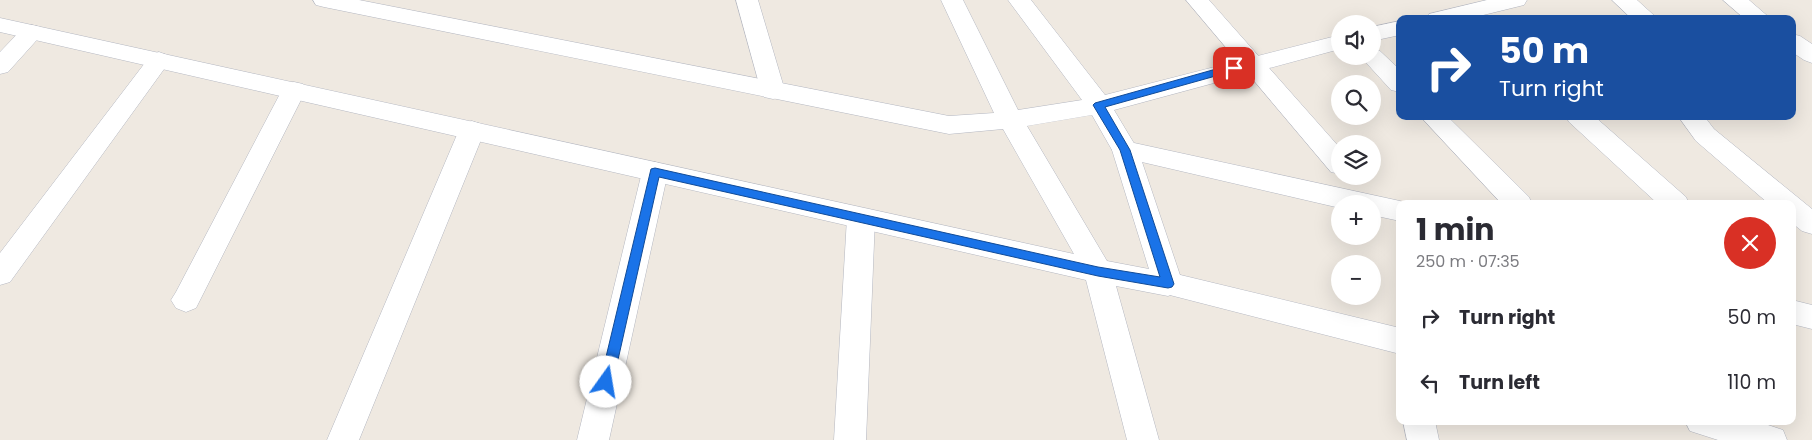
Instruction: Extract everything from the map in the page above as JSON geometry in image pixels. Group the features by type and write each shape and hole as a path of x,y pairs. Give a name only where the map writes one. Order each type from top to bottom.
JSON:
{"street":[{"path":"324,0 949,125 1010,119 1099,105 1253,62 1331,44"},
{"path":"747,0 773,91"},
{"path":"952,0 1010,119 1098,271 1143,440"},
{"path":"1019,0 1099,105 1125,150 1168,284"},
{"path":"1197,0 1253,62 1331,154"},
{"path":"1468,15 1516,0"},
{"path":"1623,0 1642,15"},
{"path":"1734,0 1755,15"},
{"path":"0,24 1098,271 1168,284 1298,314 1396,340"},
{"path":"1381,32 1396,29"},
{"path":"0,66 32,32"},
{"path":"1796,44 1812,55"},
{"path":"0,274 160,60"},
{"path":"1381,65 1396,80"},
{"path":"186,300 294,90"},
{"path":"1436,120 1515,200"},
{"path":"1582,120 1672,200"},
{"path":"1693,120 1705,135 1782,200"},
{"path":"343,440 472,130"},
{"path":"1125,150 1335,195"},
{"path":"593,440 655,172"},
{"path":"1357,185 1365,195"},
{"path":"1381,206 1396,210"},
{"path":"1796,211 1812,224"},
{"path":"850,440 861,218"},
{"path":"1421,425 1423,440"},
{"path":"1708,428 1771,440"}],"route":[{"path":"606,382 655,172 1098,271 1168,284 1125,150 1099,105 1234,68"}]}
